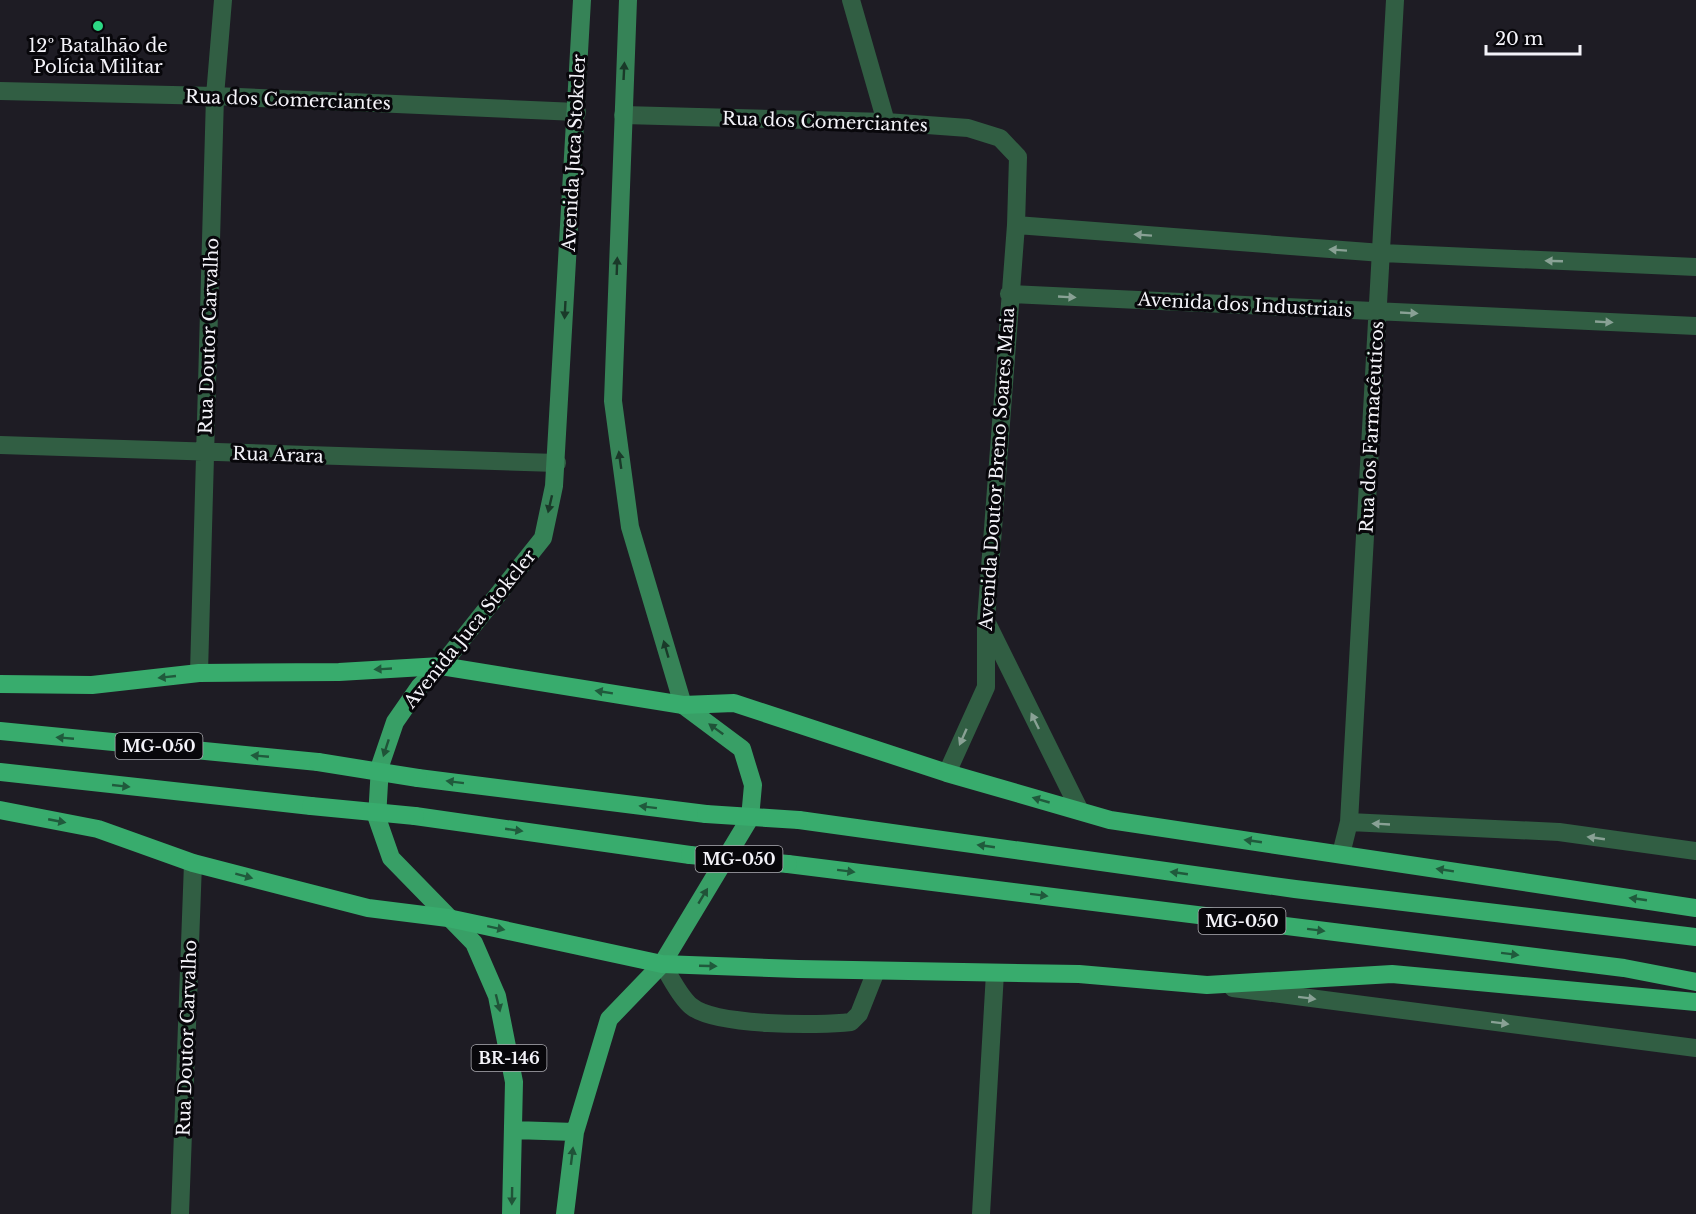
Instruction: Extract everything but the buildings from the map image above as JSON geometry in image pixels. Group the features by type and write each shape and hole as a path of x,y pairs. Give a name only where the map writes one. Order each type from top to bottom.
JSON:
{"highway":[{"path":"0,684 92,685 199,673 339,672 441,666 683,705 734,703 947,773 1110,820 1696,908"},
{"name":"MG-050","path":"0,731 318,762 418,778 706,814 799,820 1295,889 1696,937"},
{"name":"MG-050","path":"0,772 415,816 690,855 788,864 1624,968 1696,982"},
{"path":"0,810 98,829 193,863 368,909 448,918 662,964 876,971 1079,974 1207,985 1392,974 1696,1002"}],"main road":[{"name":"Avenida Juca Stokcler","path":"511,1214 514,1082 497,996 474,943 391,858 377,818 380,766 395,722 420,686 441,666 543,538 556,463 582,0"},
{"path":"565,1214 575,1132 609,1019 662,964 750,818 753,784 742,749 683,705 630,527 613,401 628,0"},
{"path":"513,1130 575,1132"}],"street":[{"name":"Rua Doutor Carvalho","path":"199,673 215,96 223,0"},
{"path":"851,0 886,122"},
{"name":"Rua dos Farmacêuticos","path":"1341,854 1348,822 1379,312 1395,0"},
{"name":"Rua dos Comerciantes","path":"0,91 215,96 577,112"},
{"name":"Rua dos Comerciantes","path":"622,115 886,122 968,128 1000,138 1018,157"},
{"name":"Avenida Doutor Breno Soares Maia","path":"947,773 986,687 986,621 1016,225 1018,157"},
{"path":"1016,225 1382,253 1696,267"},
{"name":"Avenida dos Industriais","path":"1009,294 1696,326"},
{"name":"Rua Arara","path":"0,445 556,463"},
{"path":"986,621 1080,811"},
{"path":"1348,822 1559,832 1696,851"},
{"name":"Rua Doutor Carvalho","path":"180,1214 193,863"},
{"path":"662,964 690,1006 709,1017 818,1026 851,1022 859,1014 876,971"},
{"path":"981,1214 995,973"},
{"path":"1207,985 1696,1048"}],"place":[{"name":"12º Batalhão de Polícia Militar","path":"98,26"}]}
